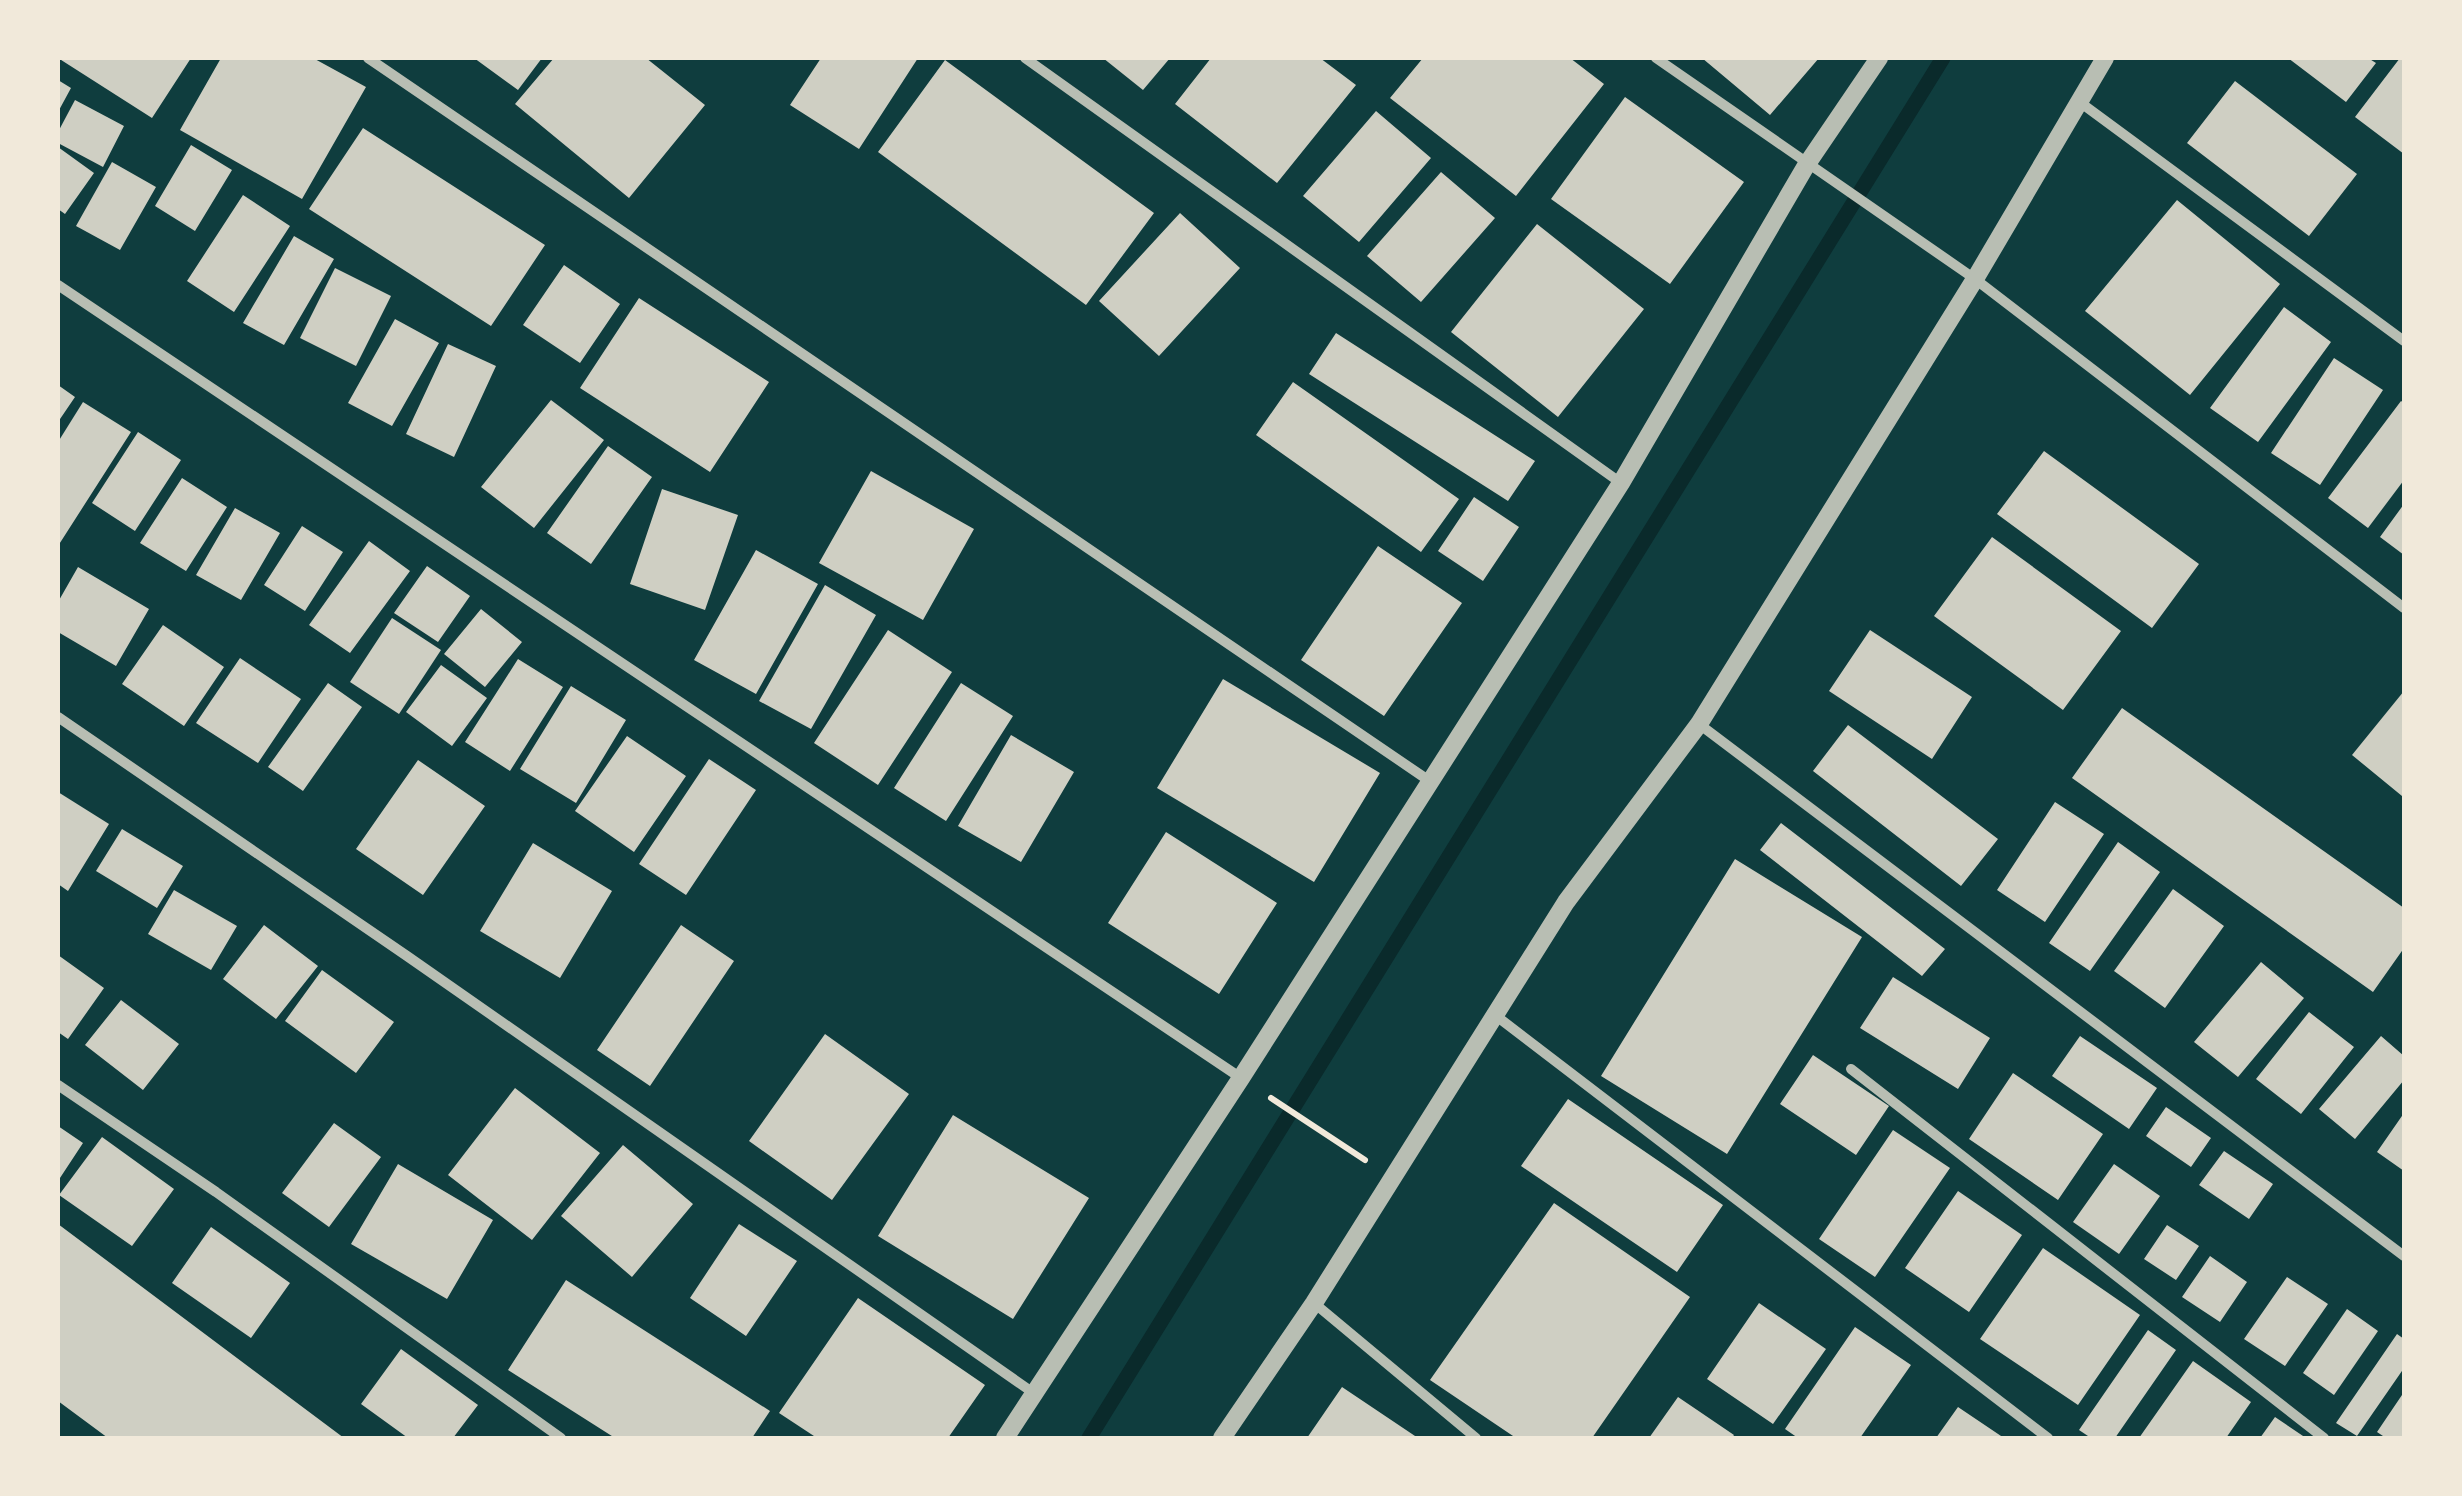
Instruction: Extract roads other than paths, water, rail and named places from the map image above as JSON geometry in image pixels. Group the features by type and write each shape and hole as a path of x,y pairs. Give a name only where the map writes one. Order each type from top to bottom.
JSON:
{"street":[{"path":"368,58 1431,782"},
{"path":"1024,58 1622,484"},
{"path":"1656,58 1975,279 2404,608"},
{"path":"1005,1438 1622,484 1808,164 1878,58"},
{"path":"1222,1438 1314,1304 1566,902 1699,724 1975,279 2105,58"},
{"path":"2081,103 2404,341"},
{"path":"58,285 1241,1078"},
{"path":"58,717 1036,1395"},
{"path":"1699,724 2404,1256"},
{"path":"1496,1015 2048,1438"},
{"path":"1851,1069 2324,1438"},
{"path":"58,1086 216,1192 562,1438"},
{"path":"1314,1304 1476,1438"}],"waterway":[{"path":"1089,1438 1943,58"}]}
